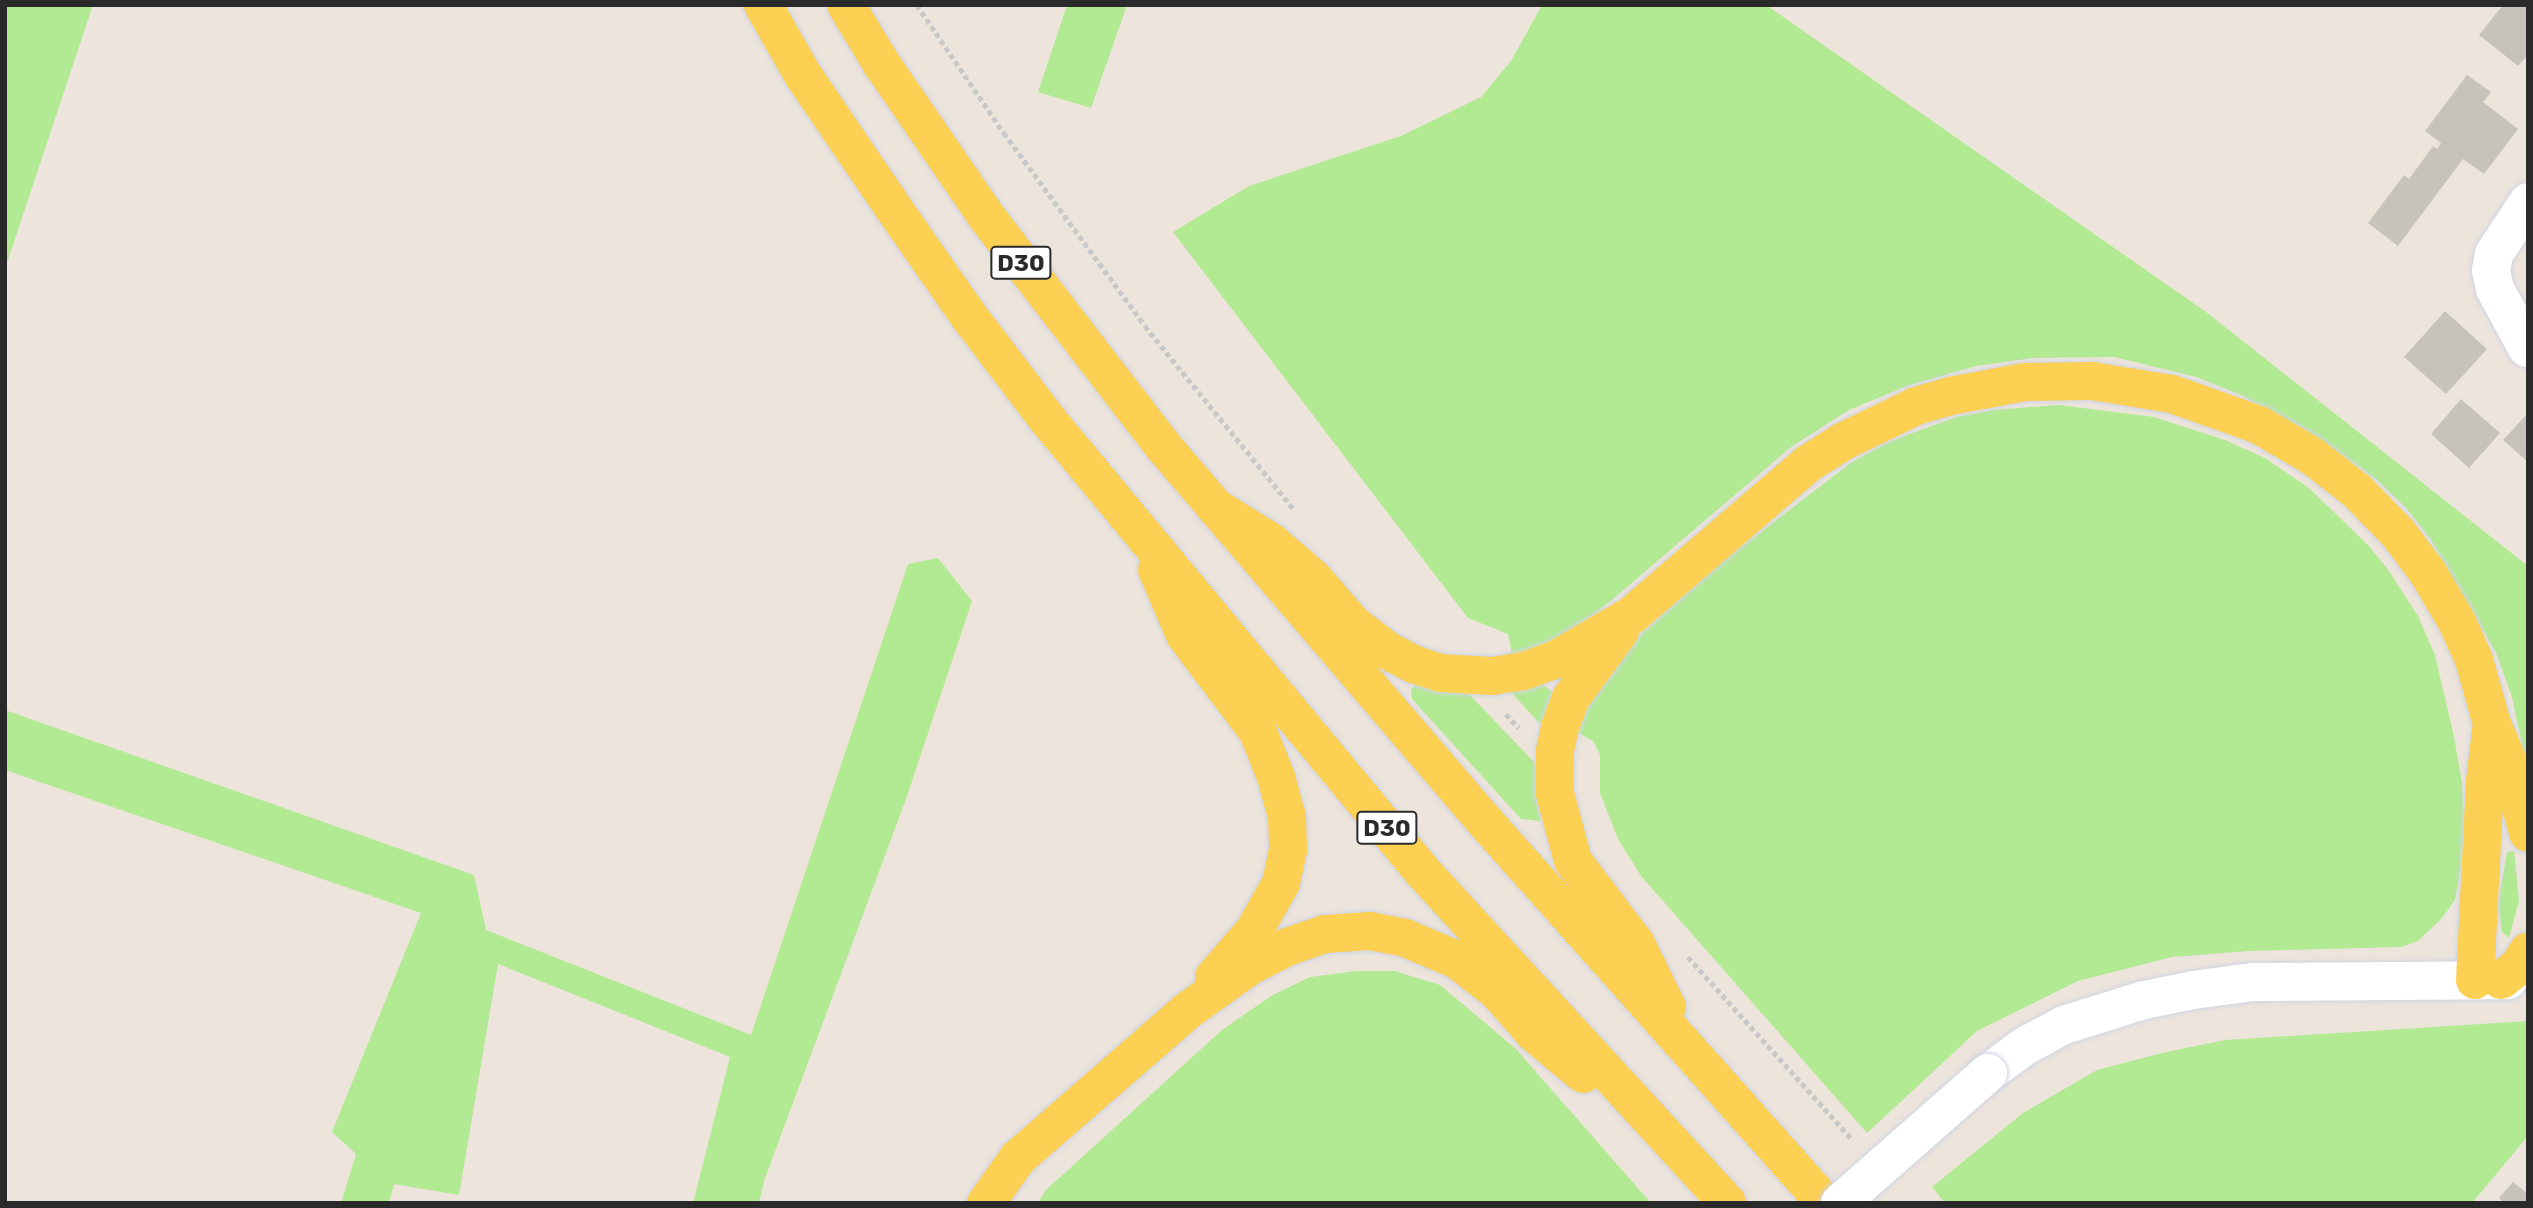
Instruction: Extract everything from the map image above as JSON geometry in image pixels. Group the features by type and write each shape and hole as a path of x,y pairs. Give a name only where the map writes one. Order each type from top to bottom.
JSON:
{"main road":[{"name":"D30","path":"763,5 803,75 968,315 1048,420 1423,872 1640,1105 1727,1203"},
{"name":"D30","path":"846,5 881,63 989,220 1095,361 1215,507 1488,825 1825,1203"},
{"path":"1215,507 1271,542 1313,578 1353,624 1388,651 1413,664 1441,673 1492,676 1524,671 1555,660 1632,615 1810,463 1880,422 1950,396 2025,382 2092,381 2172,394 2259,425 2312,456 2357,491 2413,553 2457,622 2474,660 2492,724 2511,769 2528,833"},
{"path":"1146,538 1164,590 1185,635 1258,732 1276,777 1287,817 1288,850 1280,883 1271,901 1254,931 1187,1011"},
{"path":"1632,615 1572,698 1560,727 1555,751 1554,790 1573,861 1636,944 1658,985 1677,1037"},
{"path":"2492,724 2485,781 2501,980"},
{"path":"986,1203 1018,1158 1187,1011 1250,966 1287,947 1325,934 1370,931 1405,938 1433,948 1468,968 1497,991 1534,1033 1578,1071 1610,1092 1640,1105"},
{"path":"2501,980 2519,966 2528,951"}],"street":[{"path":"2527,348 2495,289 2491,270 2494,254 2528,202"},
{"path":"1840,1203 1987,1073 2025,1046 2064,1025 2144,1000 2253,982 2501,980"}],"green space":[{"path":"5,5 93,5 6,266 5,266"},
{"path":"1067,5 1127,5 1091,108 1038,92"},
{"path":"1542,5 1766,5 2206,312 2528,566 2528,774 2512,697 2496,653 2431,540 2406,508 2377,480 2328,445 2243,396 2196,377 2114,357 2033,358 1976,366 1907,386 1849,410 1791,447 1600,610 1565,635 1513,659 1508,634 1468,618 1173,232 1249,186 1401,136 1481,97 1511,61"},
{"path":"2059,405 2154,417 2225,440 2265,458 2309,488 2368,545 2389,571 2418,616 2435,655 2454,737 2462,782 2464,824 2455,900 2441,919 2418,941 2401,947 2249,951 2172,957 2078,981 1977,1031 1867,1133 1641,876 1618,839 1600,793 1600,755 1593,741 1575,731 1591,694 1627,646 1733,553 1852,462 1888,442 1956,417 1992,410"},
{"path":"938,558 972,601 906,799 764,1181 759,1203 693,1203 730,1057 498,964 459,1195 394,1184 389,1203 341,1203 356,1154 332,1132 421,913 5,770 5,710 474,875 486,930 751,1035 908,564"},
{"path":"1538,681 1556,695 1541,725 1507,688"},
{"path":"1418,684 1465,690 1535,763 1535,793 1541,821 1521,819 1412,699 1411,689"},
{"path":"2514,851 2519,900 2509,938 2502,932 2498,904 2507,852"},
{"path":"1357,971 1395,971 1440,985 1516,1049 1651,1203 1038,1203 1046,1190 1222,1030 1271,996 1310,977"},
{"path":"2528,1021 2528,1136 2472,1203 1945,1203 1932,1187 2023,1113 2097,1070 2225,1040"}],"building":[{"path":"2503,5 2528,5 2528,55 2518,66 2479,35"},
{"path":"2467,75 2491,92 2483,102 2518,129 2484,174 2463,159 2398,246 2368,223 2404,175 2409,179 2433,146 2437,149 2441,143 2425,131"},
{"path":"2445,311 2487,349 2446,394 2404,357"},
{"path":"2461,399 2500,433 2469,468 2431,434"},
{"path":"2528,413 2528,462 2503,440"},
{"path":"2513,1182 2528,1194 2528,1203 2504,1203 2499,1198"}]}
